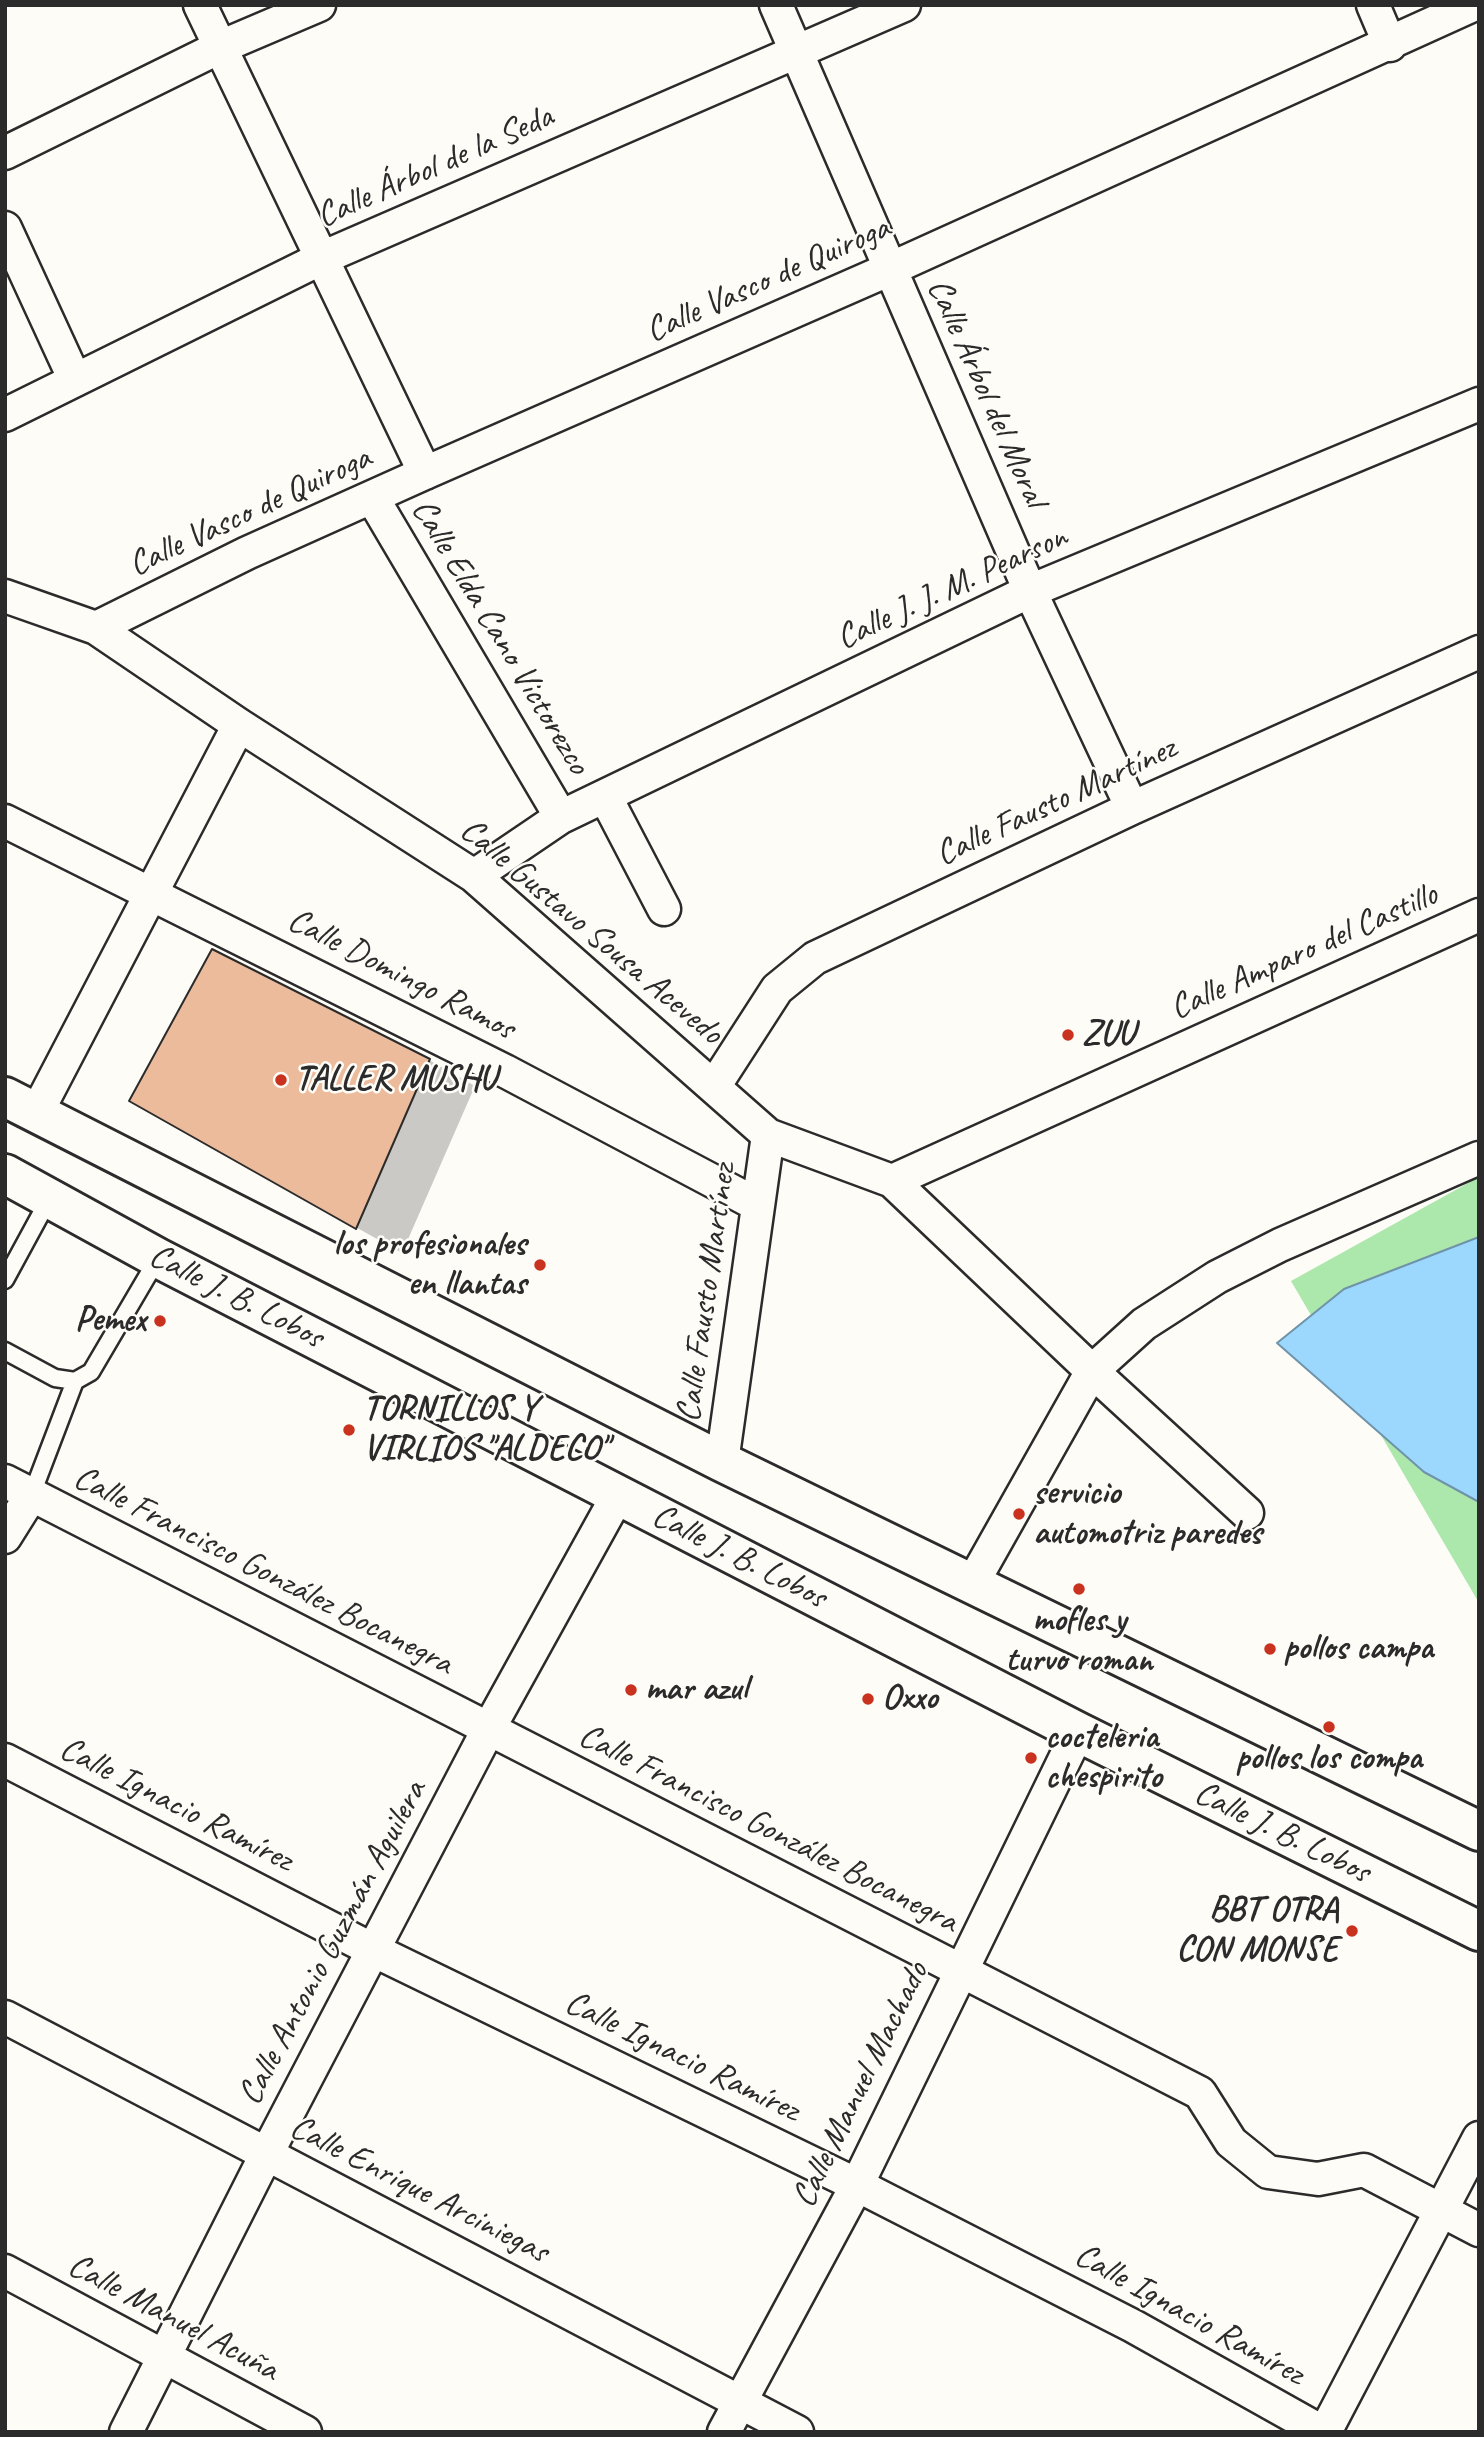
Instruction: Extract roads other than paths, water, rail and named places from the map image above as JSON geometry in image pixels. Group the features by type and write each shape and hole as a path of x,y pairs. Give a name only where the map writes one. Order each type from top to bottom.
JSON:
{"main road":[{"name":"Calle J. B. Lobos","path":"21,1105 722,1462 1479,1831"},
{"name":"Calle J. B. Lobos","path":"5,1174 158,1258 1077,1732 1479,1931"}],"street":[{"name":"Calle Elda Cano Victorezco","path":"200,5 218,48 425,473"},
{"path":"5,153 218,48 319,5"},
{"name":"Calle Árbol del Moral","path":"776,5 1030,591 1132,808"},
{"name":"Calle Árbol de la Seda","path":"5,415 322,258 904,5"},
{"path":"1373,5 1390,45"},
{"name":"Calle Vasco de Quiroga","path":"96,628 247,553 890,269 1390,45 1473,5"},
{"path":"5,228 75,380"},
{"name":"Calle J. J. M. Pearson","path":"474,876 561,817 1030,591 1479,404"},
{"name":"Calle Elda Cano Victorezco","path":"372,497 561,817"},
{"name":"Calle Gustavo Sousa Acevedo","path":"5,596 96,628 239,725 474,876 715,1085 768,1135 892,1181 1092,1371 1247,1513"},
{"name":"Calle Fausto Martínez","path":"715,1085 777,989 815,958 1132,808 1479,652"},
{"path":"21,1105 153,893 239,725"},
{"name":"Calle Elda Cano Victorezco","path":"606,796 664,909"},
{"name":"Calle Domingo Ramos","path":"5,821 505,1071 758,1205"},
{"name":"Calle Amparo del Castillo","path":"892,1181 1479,915"},
{"name":"Calle Fausto Martínez","path":"722,1462 768,1135"},
{"path":"972,1584 1092,1371 1144,1324 1217,1277 1280,1245 1479,1158"},
{"path":"5,1536 19,1488"},
{"name":"Calle Francisco González Bocanegra","path":"19,1488 1200,2093 1231,2142 1268,2172 1318,2179 1364,2170 1479,2230"},
{"name":"Calle Antonio Guzmán Aguilera","path":"125,2432 265,2155 488,1730 618,1495"},
{"name":"Calle Manuel Machado","path":"724,2432 857,2185 1077,1732"},
{"name":"Calle Ignacio Ramírez","path":"5,1759 373,1950 857,2185 1133,2326 1324,2432"},
{"name":"Calle Enrique Arciniegas","path":"5,2017 797,2432"},
{"path":"1324,2432 1479,2138"},
{"name":"Calle Manuel Acuña","path":"5,2271 305,2432"}],"lane":[{"path":"5,1280 49,1198"},
{"path":"19,1488 75,1381 91,1372 158,1258"},
{"path":"5,1351 55,1378 75,1381"}],"water":[{"path":"1479,1237 1479,1502 1424,1472 1277,1343 1344,1289"}],"place":[{"name":"ZUU","path":"1068,1035"},
{"name":"TALLER MUSHU","path":"281,1080"},
{"name":"los profesionales en llantas","path":"540,1265"},
{"name":"Pemex","path":"160,1321"},
{"name":"TORNILLOS Y VIRLIOS \"ALDECO\"","path":"349,1430"},
{"name":"servicio automotriz paredes","path":"1019,1514"},
{"name":"mofles y turvo roman","path":"1079,1589"},
{"name":"pollos campa","path":"1270,1649"},
{"name":"mar azul","path":"631,1690"},
{"name":"Oxxo","path":"868,1699"},
{"name":"pollos los compa","path":"1329,1727"},
{"name":"cocteleria chespirito","path":"1031,1758"},
{"name":"BBT OTRA CON MONSE","path":"1352,1931"}]}
